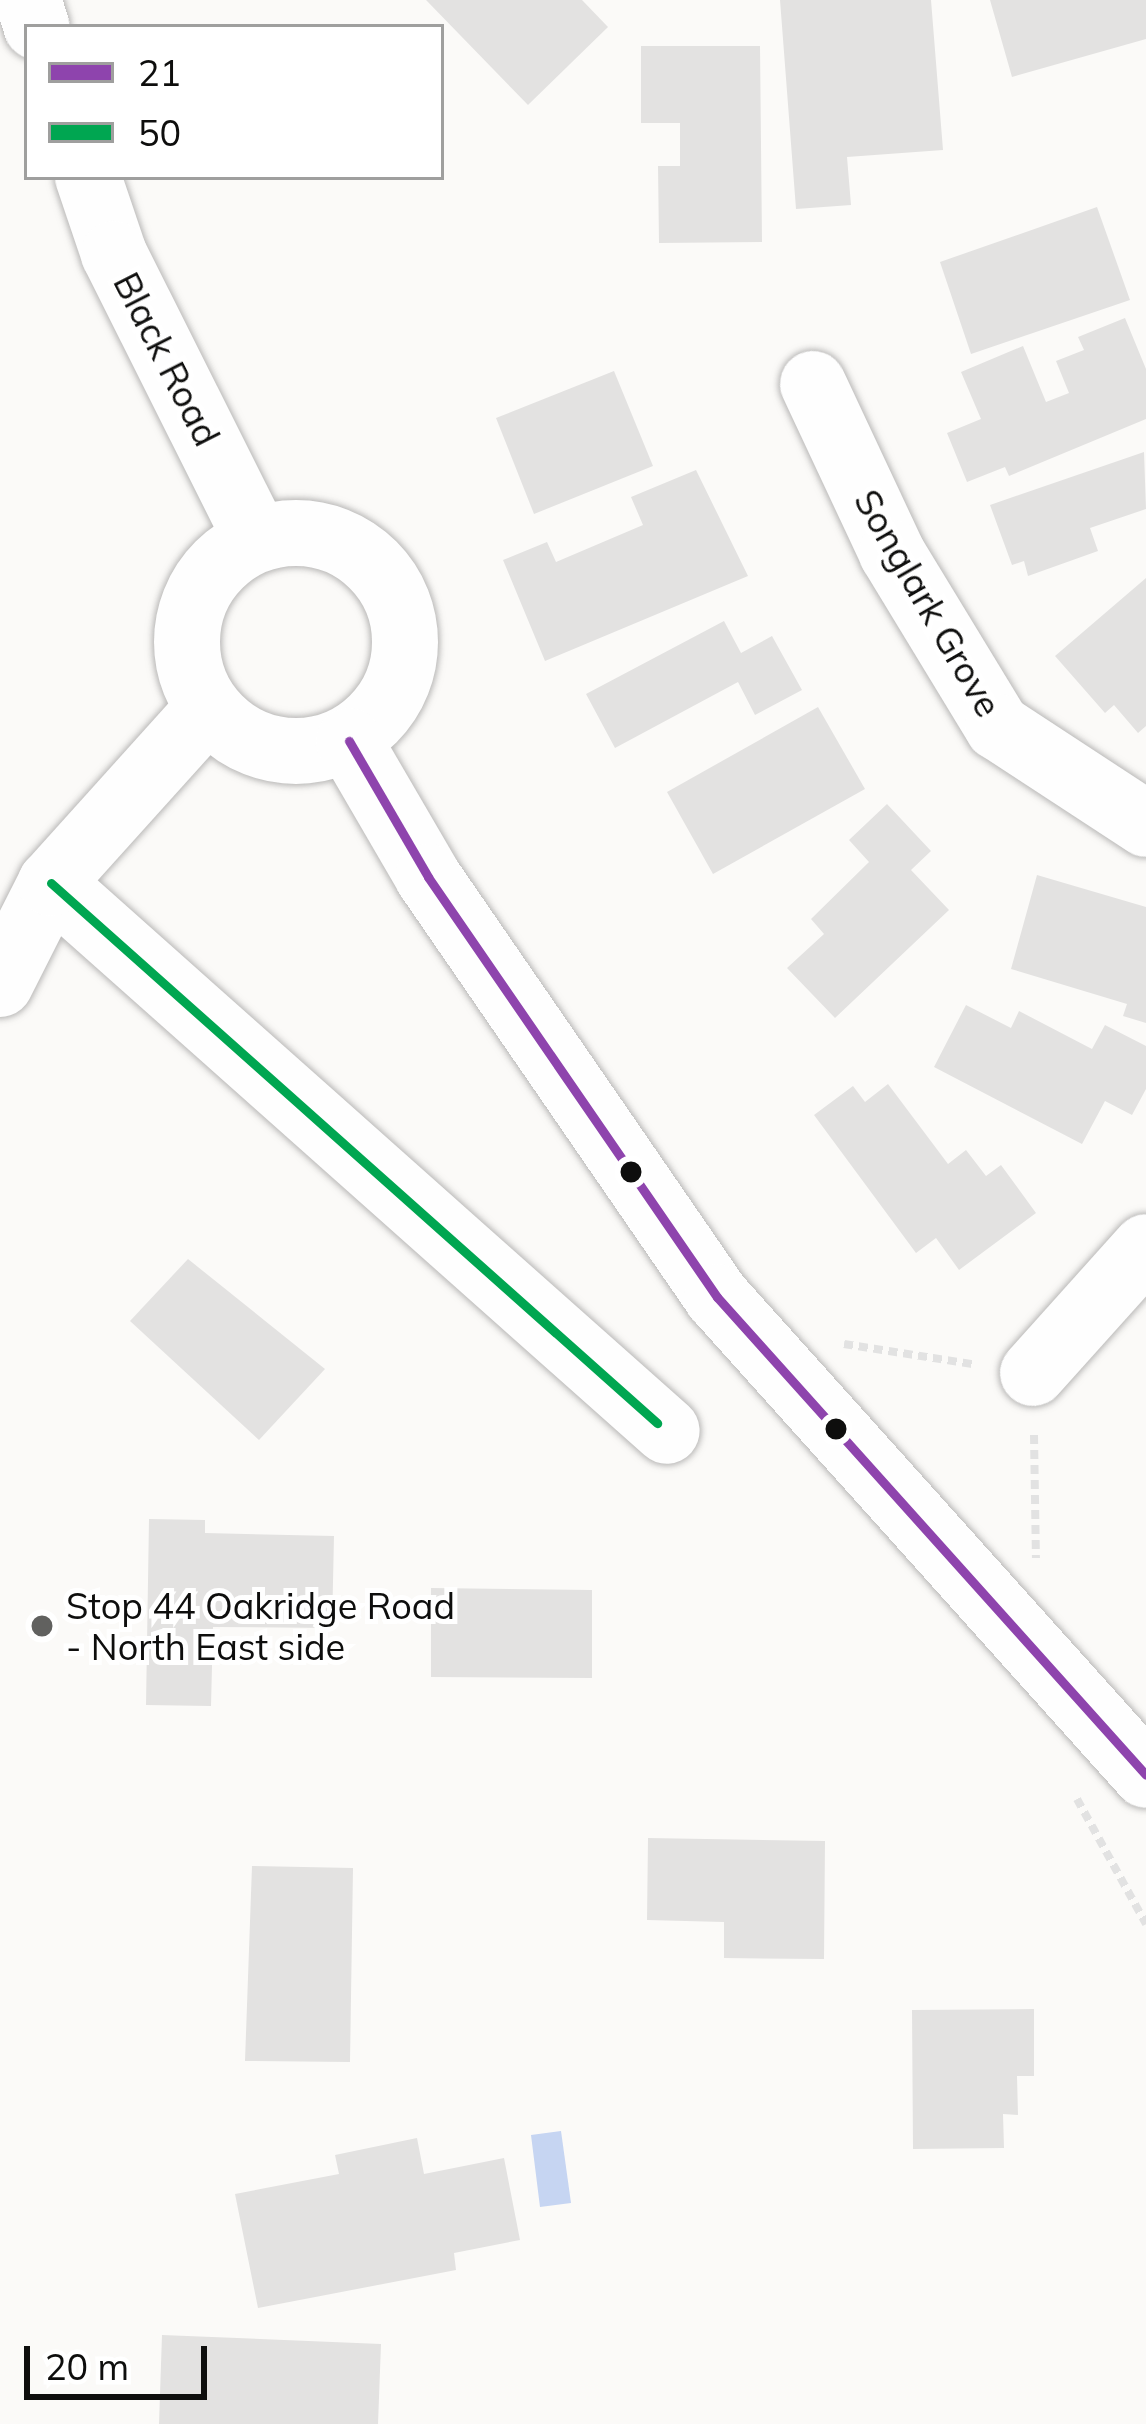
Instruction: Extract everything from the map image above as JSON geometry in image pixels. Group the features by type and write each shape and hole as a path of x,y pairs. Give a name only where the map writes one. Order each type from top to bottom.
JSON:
{"main road":[{"name":"Black Road","path":"89,180 114,254 256,536"},
{"name":"Songlark Grove","path":"813,384 892,554 998,727 1146,824"},
{"path":"313,530 377,564 406,619 400,684 349,741 302,754 253,746 207,710 185,663 197,586 256,536 313,530"},
{"path":"0,983 26,894 207,710"},
{"path":"349,741 428,877 742,1327 1037,1664 1146,1775"},
{"path":"26,894 667,1431"},
{"path":"1033,1373 1146,1247"}],"path":[{"path":"742,1327 1033,1373 1037,1664"}],"water":[{"path":"561,2131 571,2203 540,2207 531,2135"}],"building":[{"path":"426,0 582,0 608,27 528,105"},
{"path":"780,0 931,0 943,150 847,157 851,205 796,209"},
{"path":"990,0 1146,0 1146,39 1012,77"},
{"path":"641,46 760,46 762,242 659,243 658,166 680,166 680,123 641,123"},
{"path":"1097,207 1130,300 971,354 940,262"},
{"path":"1125,318 1146,369 1146,419 1009,476 1005,467 967,482 947,433 981,419 961,372 1023,346 1046,402 1069,393 1056,361 1084,350 1078,337"},
{"path":"614,371 653,466 534,514 496,418"},
{"path":"1144,452 1146,509 1090,528 1098,551 1028,576 1024,561 1012,565 990,505"},
{"path":"696,470 748,576 545,661 503,560 547,542 556,562 643,525 631,497"},
{"path":"1146,578 1146,726 1138,733 1114,705 1105,713 1055,656"},
{"path":"724,621 741,653 772,636 802,690 755,715 738,682 615,748 586,694"},
{"path":"818,707 865,789 713,874 667,792"},
{"path":"887,804 931,851 911,870 949,910 835,1018 787,968 824,934 811,919 869,862 849,840"},
{"path":"1037,875 1146,907 1146,1023 1123,1016 1127,1004 1011,969"},
{"path":"966,1005 1011,1028 1019,1011 1092,1049 1105,1025 1146,1046 1146,1089 1132,1115 1105,1101 1082,1144 934,1067"},
{"path":"888,1084 948,1164 966,1150 986,1176 1001,1165 1036,1213 959,1270 936,1238 916,1253 814,1115 853,1086 865,1102"},
{"path":"188,1259 325,1369 259,1440 130,1321"},
{"path":"149,1519 205,1520 205,1533 334,1536 332,1628 213,1627 211,1706 146,1705"},
{"path":"431,1588 592,1590 592,1678 431,1677"},
{"path":"648,1838 825,1841 824,1959 724,1958 724,1922 647,1920"},
{"path":"252,1866 353,1868 350,2062 245,2061"},
{"path":"1034,2009 1034,2076 1017,2076 1018,2115 1003,2114 1004,2148 913,2149 912,2010"},
{"path":"417,2138 424,2174 504,2158 520,2240 454,2253 456,2270 258,2308 235,2194 339,2174 335,2155"},
{"path":"162,2335 381,2344 378,2424 159,2424"}],"transit line":[{"name":"21","path":"349,741 428,877 717,1297 1146,1775"},
{"name":"50","path":"51,883 657,1423"}],"place":[{"name":"Stop 44 Oakridge Road - North East side","path":"42,1626"}]}
